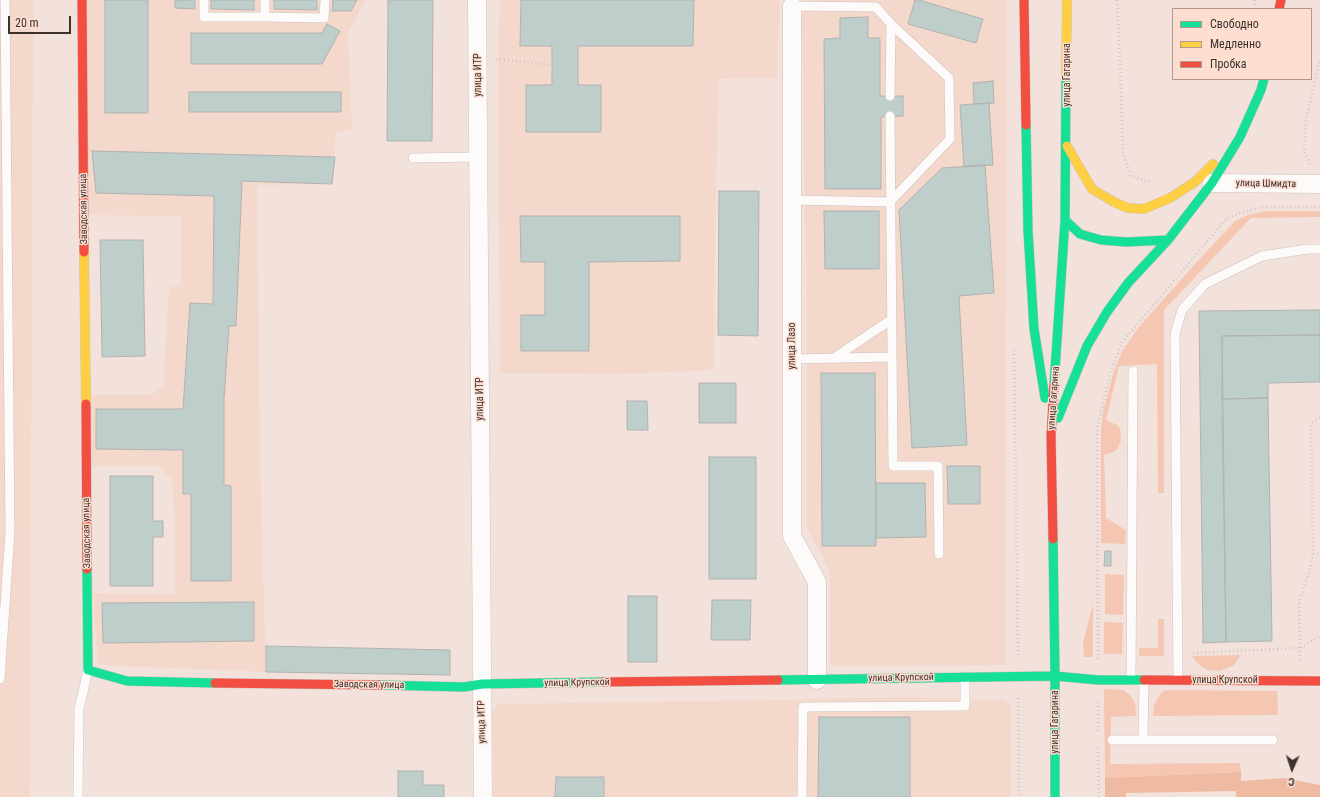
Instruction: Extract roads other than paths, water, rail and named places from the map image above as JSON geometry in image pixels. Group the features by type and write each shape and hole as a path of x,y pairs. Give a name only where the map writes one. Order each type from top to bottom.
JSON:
{"main road":[{"name":"Заводская улица","path":"82,0 88,670 127,681 464,687 482,684"},
{"path":"1024,0 1028,231 1034,329 1051,436"},
{"name":"улица Гагарина","path":"1055,797 1055,676 1051,436 1065,220 1067,0"},
{"path":"1051,436 1087,346 1107,312 1128,283 1168,240 1212,183 1240,136 1261,90 1264,80"},
{"path":"1066,146 1092,189 1114,202 1128,208 1144,209 1170,198 1195,182 1240,136"},
{"path":"1065,220 1080,234 1101,240 1126,242 1168,240"},
{"name":"улица Крупской","path":"482,684 1055,676 1098,680 1320,680"}],"street":[{"name":"улица ИТР","path":"477,0 483,797"},
{"name":"улица Лазо","path":"792,6 792,536 817,582 817,680"},
{"name":"улица Шмидта","path":"1212,183 1320,184"}],"lane":[{"path":"0,679 10,531 5,0"},
{"path":"204,0 204,17 324,18 325,0"},
{"path":"265,0 265,17"},
{"path":"792,6 876,7 891,24 949,78 950,139 890,202 792,200"},
{"path":"890,96 891,24"},
{"path":"890,116 893,466 938,466 939,554"},
{"path":"413,158 478,157"},
{"path":"1178,680 1175,334 1182,310 1205,284 1262,256 1308,250 1320,250"},
{"path":"834,358 892,319"},
{"path":"792,358 892,357"},
{"path":"1131,680 1133,371"},
{"path":"78,797 79,709 88,670"},
{"path":"802,797 803,707 965,706 965,678"},
{"path":"1143,740 1144,680"},
{"path":"1112,740 1273,740"}]}
